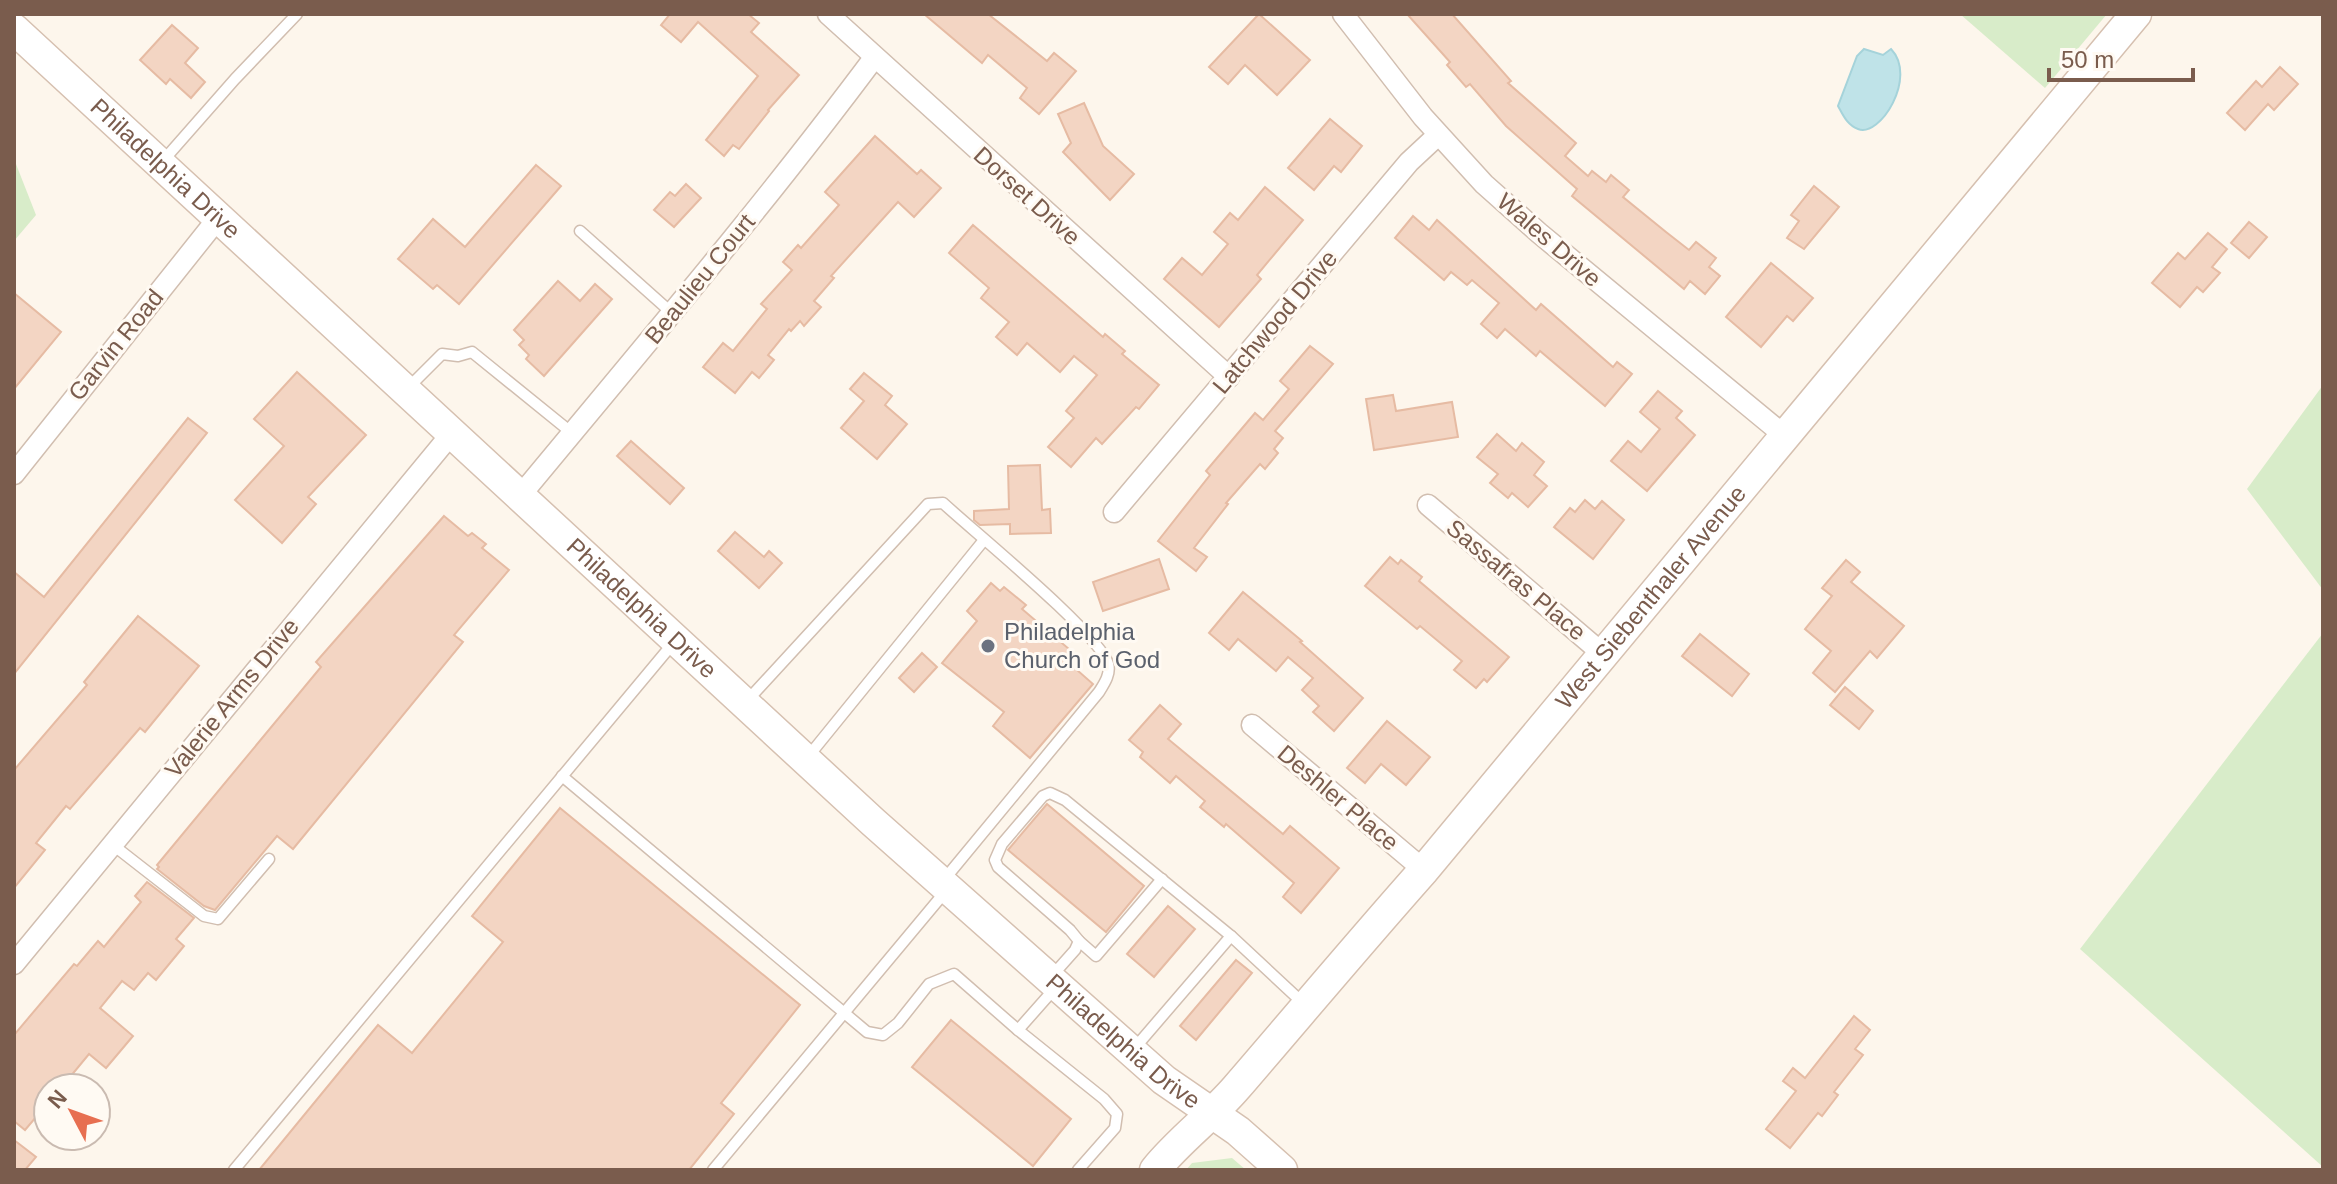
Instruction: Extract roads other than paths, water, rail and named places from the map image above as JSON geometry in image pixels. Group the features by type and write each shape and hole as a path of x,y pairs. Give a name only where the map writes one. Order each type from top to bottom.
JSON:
{"main road":[{"name":"West Siebenthaler Avenue","path":"1155,1170 1175,1145 1212,1113 1424,870 2136,14"},
{"name":"Philadelphia Drive","path":"14,29 945,885 1164,1080 1238,1131 1282,1170"}],"street":[{"name":"Dorset Drive","path":"828,14 1229,377"},
{"name":"Wales Drive","path":"1343,14 1438,135 1484,184 1785,436"},
{"name":"Beaulieu Court","path":"520,496 673,314 874,58"},
{"name":"Latchwood Drive","path":"1114,512 1409,162 1438,135"},
{"name":"Garvin Road","path":"14,474 219,217"},
{"name":"Valerie Arms Drive","path":"14,964 452,433"},
{"name":"Sassafras Place","path":"1428,505 1603,654"},
{"name":"Deshler Place","path":"1252,725 1424,870"}],"lane":[{"path":"161,164 297,14"},
{"path":"580,231 673,314"},
{"path":"406,390 442,354 458,356 472,352 572,433"},
{"path":"713,1170 844,1014 1099,692 1108,676 1109,665 1101,648 1072,619 943,503 928,504 745,703"},
{"path":"806,759 984,540"},
{"path":"234,1170 676,639"},
{"path":"562,776 867,1032 883,1035 898,1023 929,984 954,974 1104,1099 1117,1114 1115,1128 1078,1170"},
{"path":"1162,879 1096,956 998,867 995,860 1002,844 1043,796 1058,794 1162,879 1231,936 1305,1005"},
{"path":"113,845 204,916 218,919 269,859"},
{"path":"1132,1052 1231,936"},
{"path":"1018,1030 1054,982 1079,941"}],"water":[{"path":"1864,49 1883,55 1891,49 1898,61 1900,75 1893,103 1885,115 1867,129 1858,129 1851,125 1838,106 1857,56"}],"place":[{"name":"Philadelphia Church of God","path":"988,646"}]}
